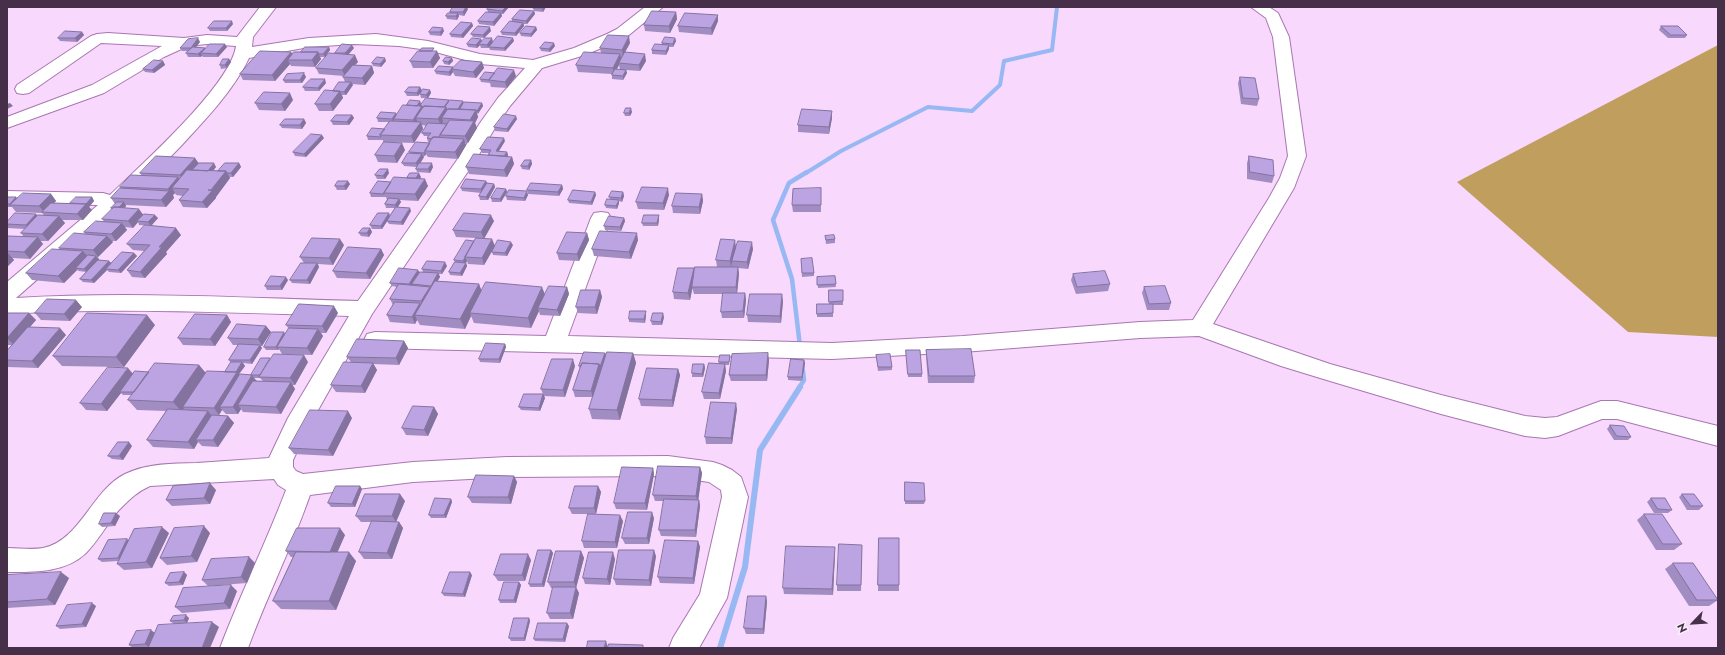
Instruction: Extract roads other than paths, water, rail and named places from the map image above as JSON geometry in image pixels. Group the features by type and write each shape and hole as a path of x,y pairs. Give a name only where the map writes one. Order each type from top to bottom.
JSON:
{"street":[{"path":"7,294 116,200 203,112 240,63 249,30 268,7"},
{"path":"23,89 97,39 108,38 186,42 203,40 243,48 355,39 375,40 420,44 482,59 534,65 572,53 612,37 629,28 654,7"},
{"path":"1199,328 1210,312 1255,234 1277,202 1293,172 1297,156 1281,37 1271,8"},
{"path":"7,123 64,104 122,77 158,54 186,42"},
{"path":"534,65 531,73 504,102 486,127 466,161 364,309 297,425 280,460 281,468 287,478 301,485 413,472 507,467 668,466 712,472 723,477 732,485 735,497 713,598 682,648"},
{"path":"7,197 116,200"},
{"path":"554,345 600,218"},
{"path":"7,306 59,303 150,303 364,309"},
{"path":"348,338 383,341 832,351 963,344 1140,330 1199,328 1219,333 1301,364 1376,387 1525,426 1545,428 1558,426 1597,412 1617,410 1718,436"},
{"path":"7,560 43,560 66,552 77,544 103,510 122,490 133,482 148,476 281,468"},
{"path":"234,648 248,611 281,538 301,485"}],"waterway":[{"path":"806,173 841,151 928,107 972,111 1000,85 1004,61 1052,50 1057,7"},
{"path":"799,388 804,380 792,279 773,220 789,183 807,172"},
{"path":"720,648 745,567 760,450 800,387"}]}
